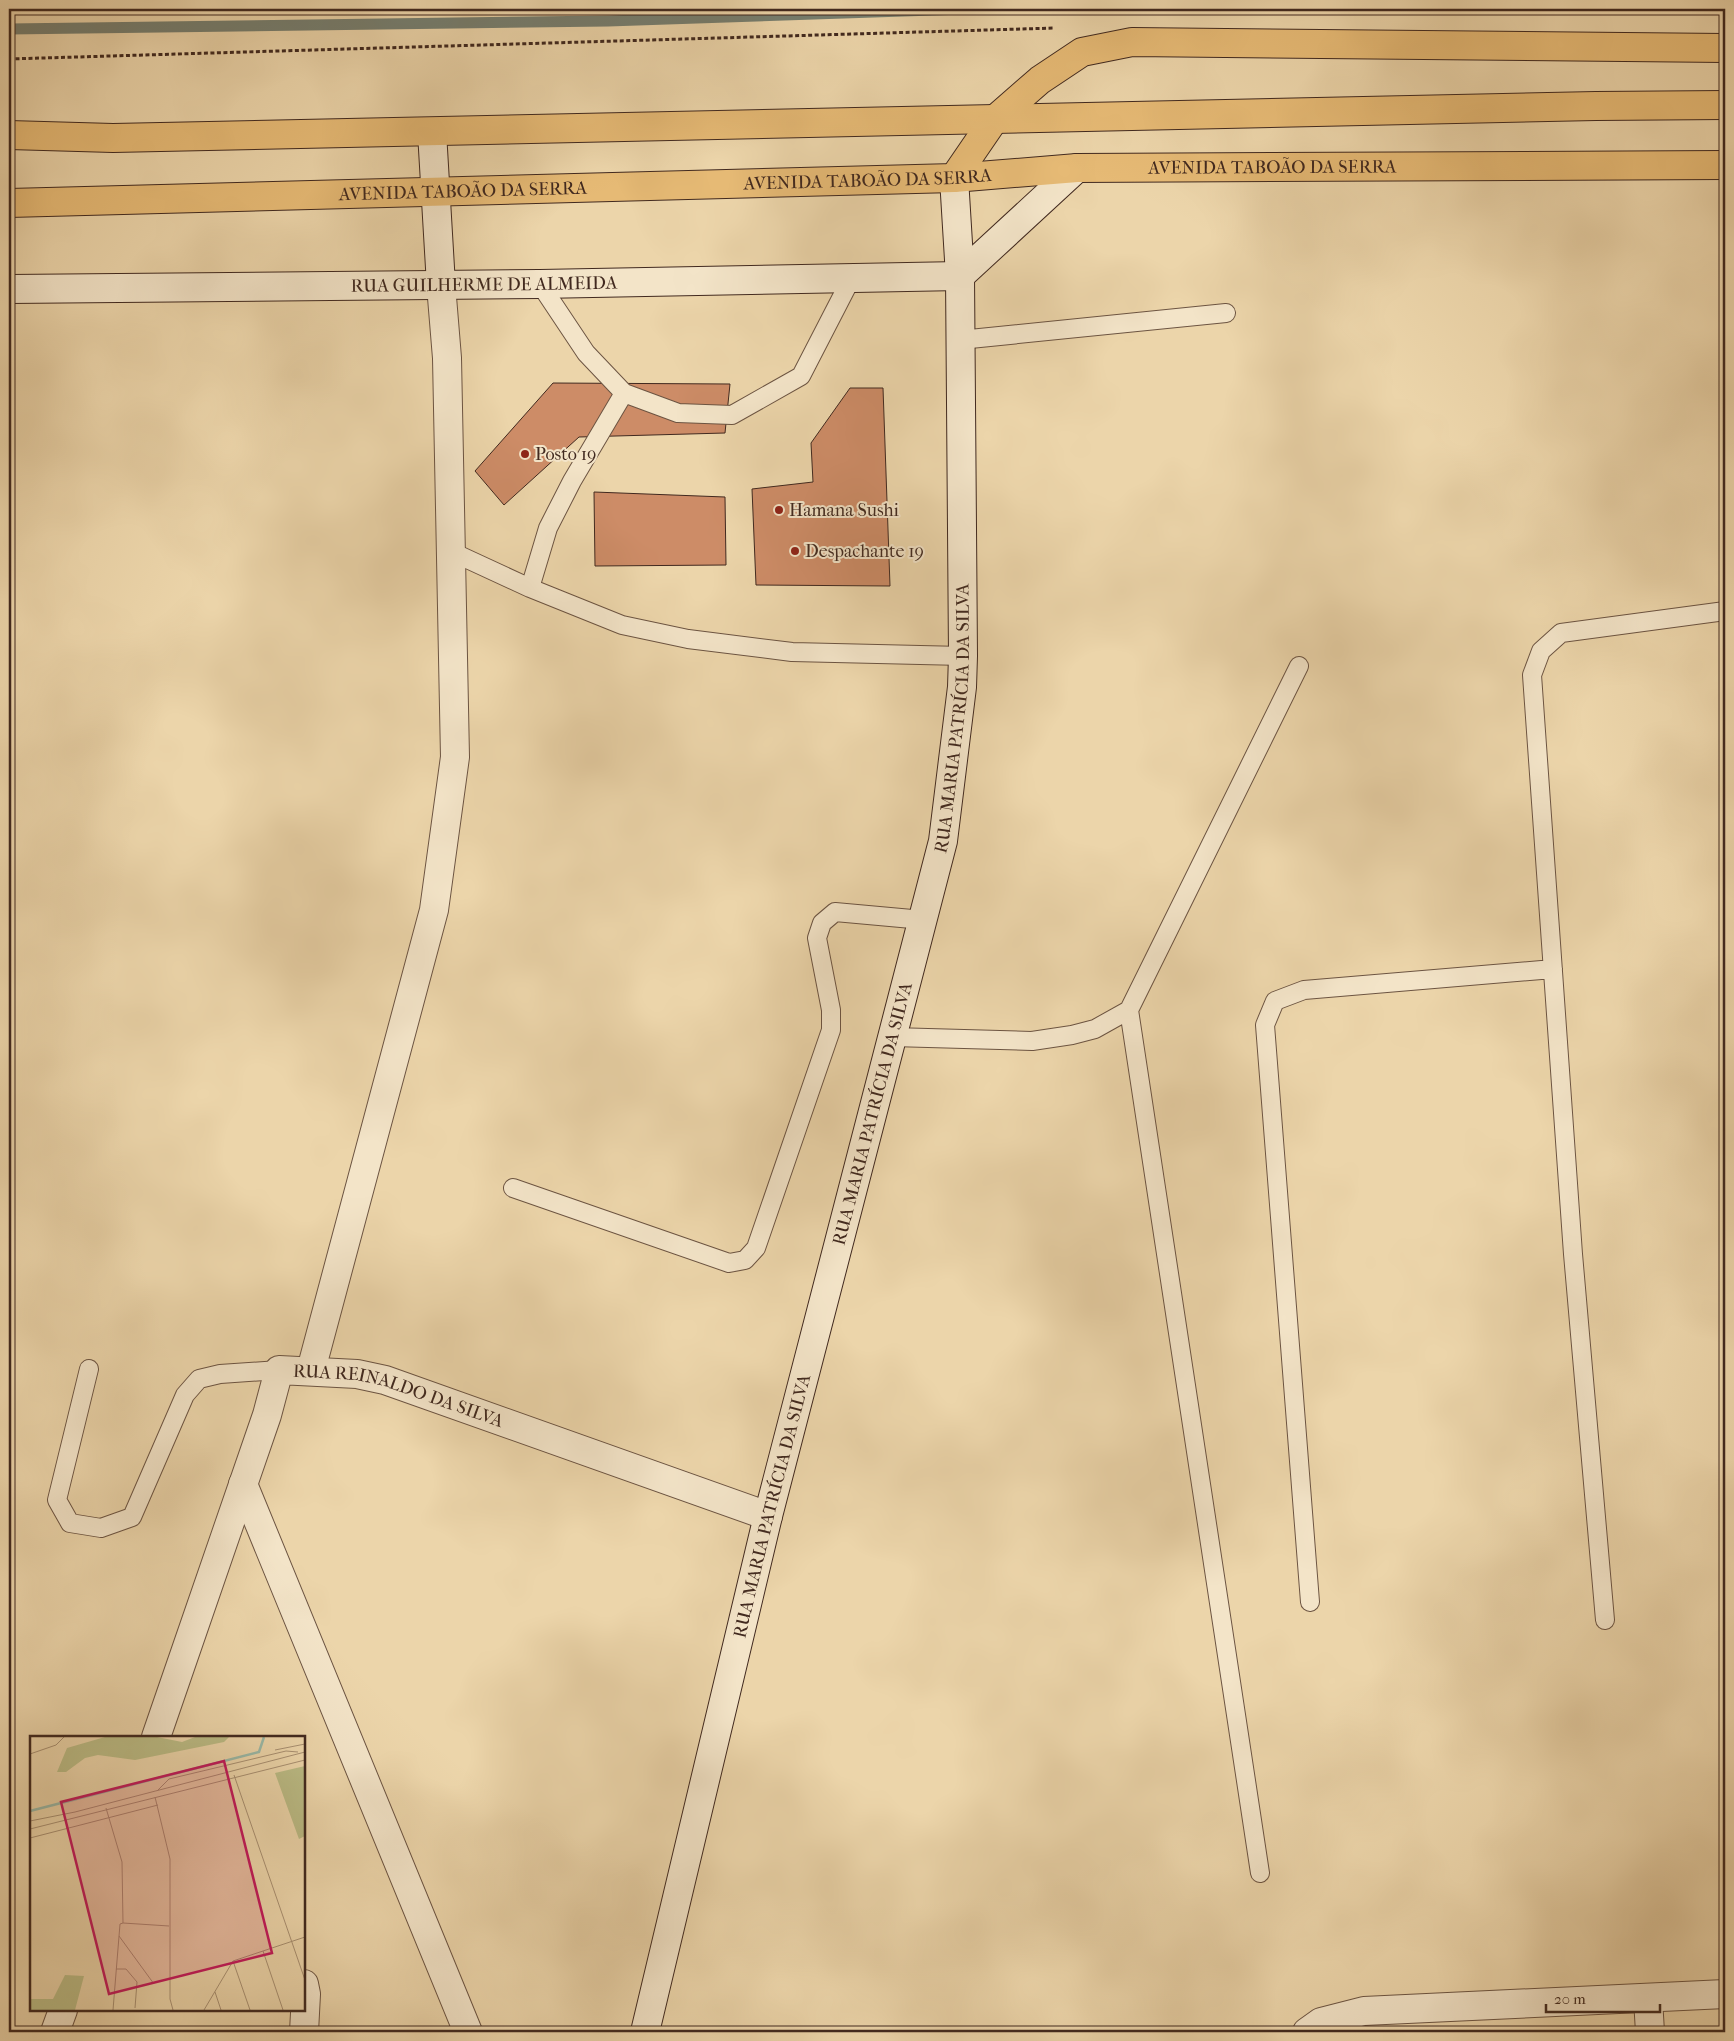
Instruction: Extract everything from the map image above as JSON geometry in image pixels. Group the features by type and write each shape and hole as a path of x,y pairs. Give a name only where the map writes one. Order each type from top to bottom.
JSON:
{"highway":[{"path":"954,178 993,120 1040,80 1082,52 1132,42 1725,48"},
{"path":"9,135 113,138 1725,105"},
{"name":"AVENIDA TABOÃO DA SERRA","path":"9,203 954,178 1077,168 1725,165"}],"street":[{"path":"311,1370 434,910 455,757 447,358 432,132"},
{"path":"960,276 1077,168"},
{"name":"RUA MARIA PATRÍCIA DA SILVA","path":"645,2032 768,1516 943,841 962,688 963,656 960,276 954,178"},
{"name":"RUA GUILHERME DE ALMEIDA","path":"9,289 540,284 960,276"},
{"name":"RUA REINALDO DA SILVA","path":"156,1736 267,1415 279,1370 311,1370 357,1374 385,1380 768,1516"},
{"path":"243,1484 468,2032"},
{"path":"304,2032 305,1989"},
{"path":"1317,2029 1364,2011 1725,1994"},
{"path":"1648,1998 1650,2032"},
{"path":"55,2032 63,2011"}],"lane":[{"path":"540,284 586,353 624,393 678,413 732,415 801,376 851,279"},
{"path":"960,340 1226,313"},
{"path":"530,588 548,528 572,481 624,393"},
{"path":"450,552 530,588 622,625 688,639 792,652 963,656"},
{"path":"1605,1620 1573,1254 1532,675 1541,651 1561,633 1725,611"},
{"path":"892,1037 1032,1041 1072,1035 1095,1029 1129,1010 1299,666"},
{"path":"513,1188 729,1263 745,1260 756,1248 831,1030 831,1010 817,938 822,923 835,912 923,920"},
{"path":"1310,1602 1265,1025 1275,1001 1304,990 1553,969"},
{"path":"1129,1010 1260,1873"},
{"path":"89,1369 57,1500 70,1523 101,1528 132,1517 185,1395 199,1379 220,1374 279,1370"}],"path":[{"path":"9,59 1064,28"}],"building":[{"name":"Posto 19","path":"553,383 730,384 725,433 579,437 504,505 475,471"},
{"path":"850,388 883,388 890,586 756,585 752,489 813,482 811,443"},
{"name":"Posto 19","path":"594,492 725,497 726,565 595,566"}],"waterway":[{"path":"9,29 608,21 963,9"}],"place":[{"name":"Posto 19","path":"525,454"},
{"name":"Hamana Sushi","path":"779,510"},
{"name":"Despachante 19","path":"795,551"}]}
